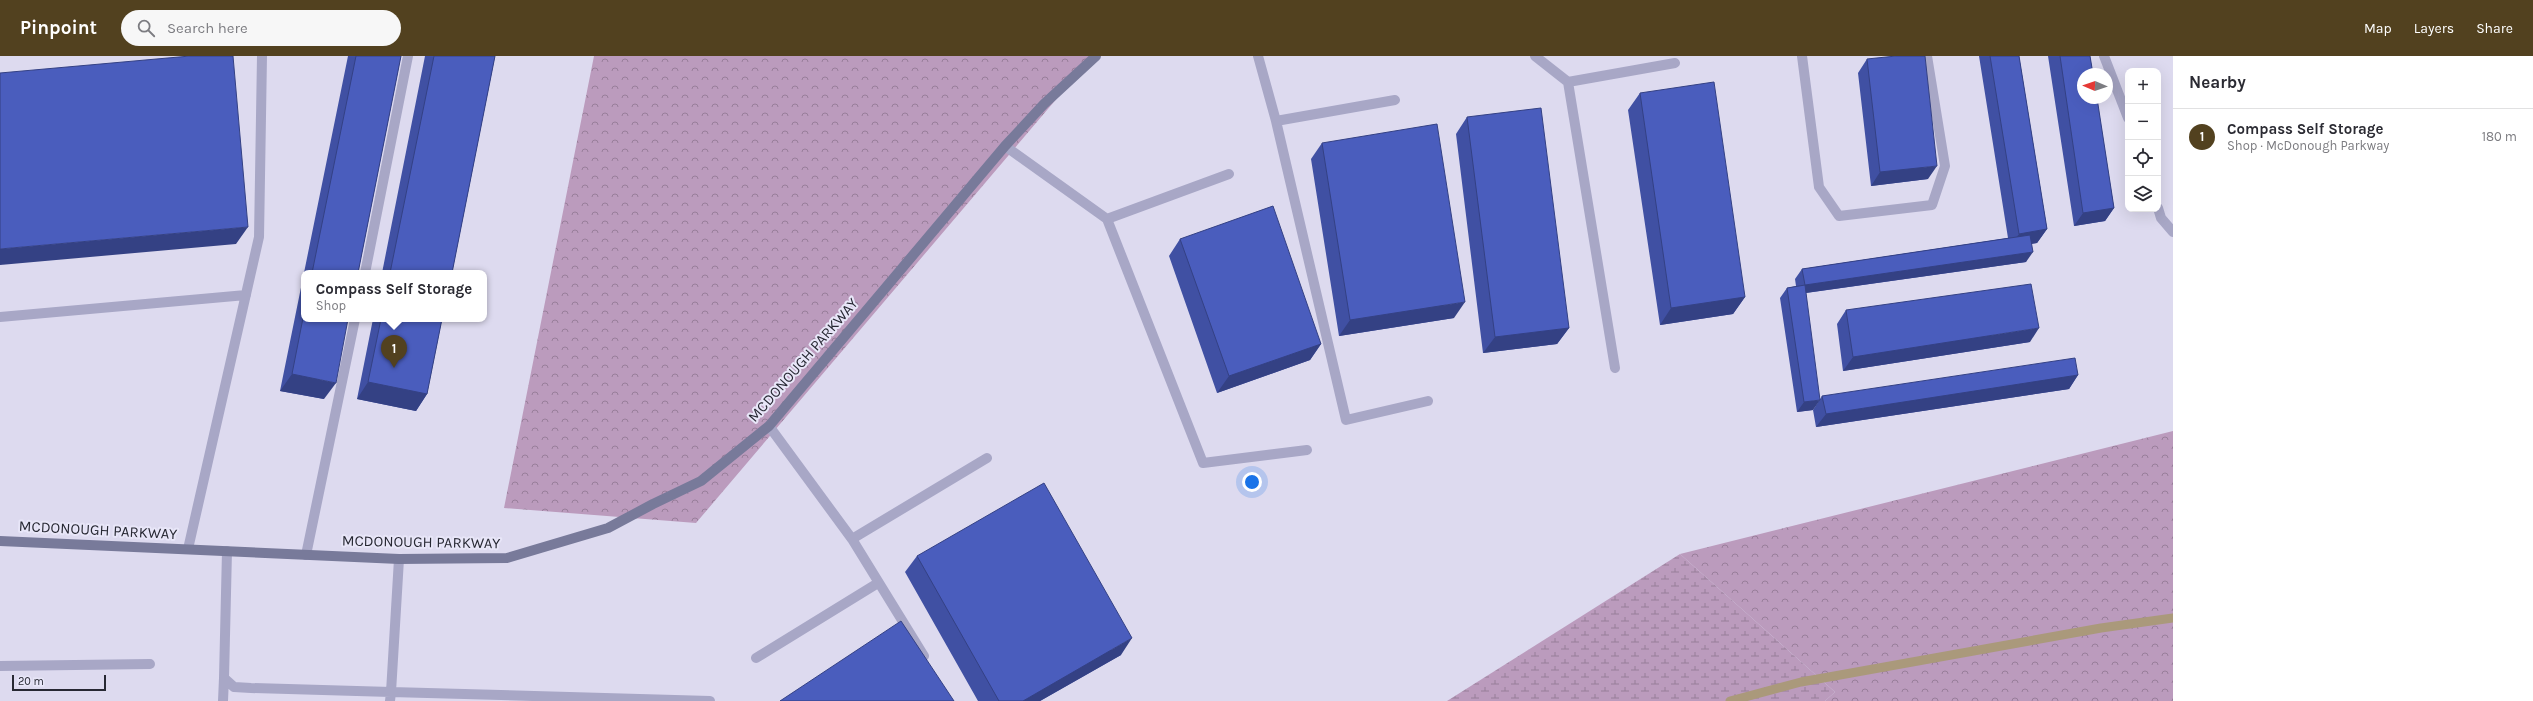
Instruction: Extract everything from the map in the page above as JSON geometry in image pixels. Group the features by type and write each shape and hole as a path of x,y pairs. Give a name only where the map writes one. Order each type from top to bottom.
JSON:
{"street":[{"name":"MCDONOUGH PARKWAY","path":"0,541 399,559 507,558 608,528 653,504 702,481 769,426 1005,146 1044,104 1096,56"}],"lane":[{"path":"188,549 259,237 262,56"},
{"path":"365,270 408,56"},
{"path":"1258,56 1276,121 1346,420 1428,401"},
{"path":"1535,56 1568,82 1615,368"},
{"path":"1802,56 1819,187 1839,216 1932,204 1945,166 1927,56"},
{"path":"2104,56 2125,110"},
{"path":"1568,82 1675,63"},
{"path":"1276,121 1395,100"},
{"path":"1005,146 1107,219 1203,464 1307,450"},
{"path":"1107,219 1229,174"},
{"path":"2159,212 2161,218 2173,232"},
{"path":"0,317 246,295"},
{"path":"306,555 354,322"},
{"path":"769,426 852,539 878,584 931,668"},
{"path":"852,539 988,458"},
{"path":"223,701 227,551"},
{"path":"391,697 399,559"},
{"path":"756,658 878,584"},
{"path":"0,666 150,664"},
{"path":"224,678 234,687 391,697 710,701"}],"green space":[{"path":"594,56 1093,56 696,523 504,508"},
{"path":"2173,431 2173,701 1825,701 1835,692 1680,554"},
{"path":"1680,554 1835,692 1825,701 1447,701"}],"building":[{"path":"190,56 233,56 248,227 0,249 0,73"},
{"path":"356,56 401,56 359,270 313,270"},
{"path":"434,56 495,56 453,270 391,270"},
{"path":"1896,56 1925,56 1937,166 1880,172 1867,59"},
{"path":"1990,56 2019,56 2047,229 2019,234"},
{"path":"2060,56 2090,56 2092,68 2077,68 2077,104 2098,104 2114,208 2083,213"},
{"path":"1714,82 1745,297 1671,308 1640,93"},
{"path":"1541,108 1569,328 1495,337 1467,117"},
{"path":"1437,124 1465,302 1350,320 1322,143"},
{"path":"1273,206 1321,344 1229,376 1180,239"},
{"path":"2030,235 2033,252 1805,285 1802,269"},
{"path":"2031,284 2039,328 1853,357 1846,310"},
{"path":"1805,285 1820,400 1804,402 1787,288"},
{"path":"302,322 347,322 336,383 292,374"},
{"path":"380,322 441,322 427,394 368,382"},
{"path":"2075,358 2078,375 1826,414 1822,396"},
{"path":"1044,483 1132,638 1023,701 999,701 917,556"},
{"path":"901,621 954,701 780,701"}],"waterway":[{"path":"1730,701 1801,682 2101,628 2173,618"}],"place":[{"name":"Compass Self Storage","path":"394,368"}]}
